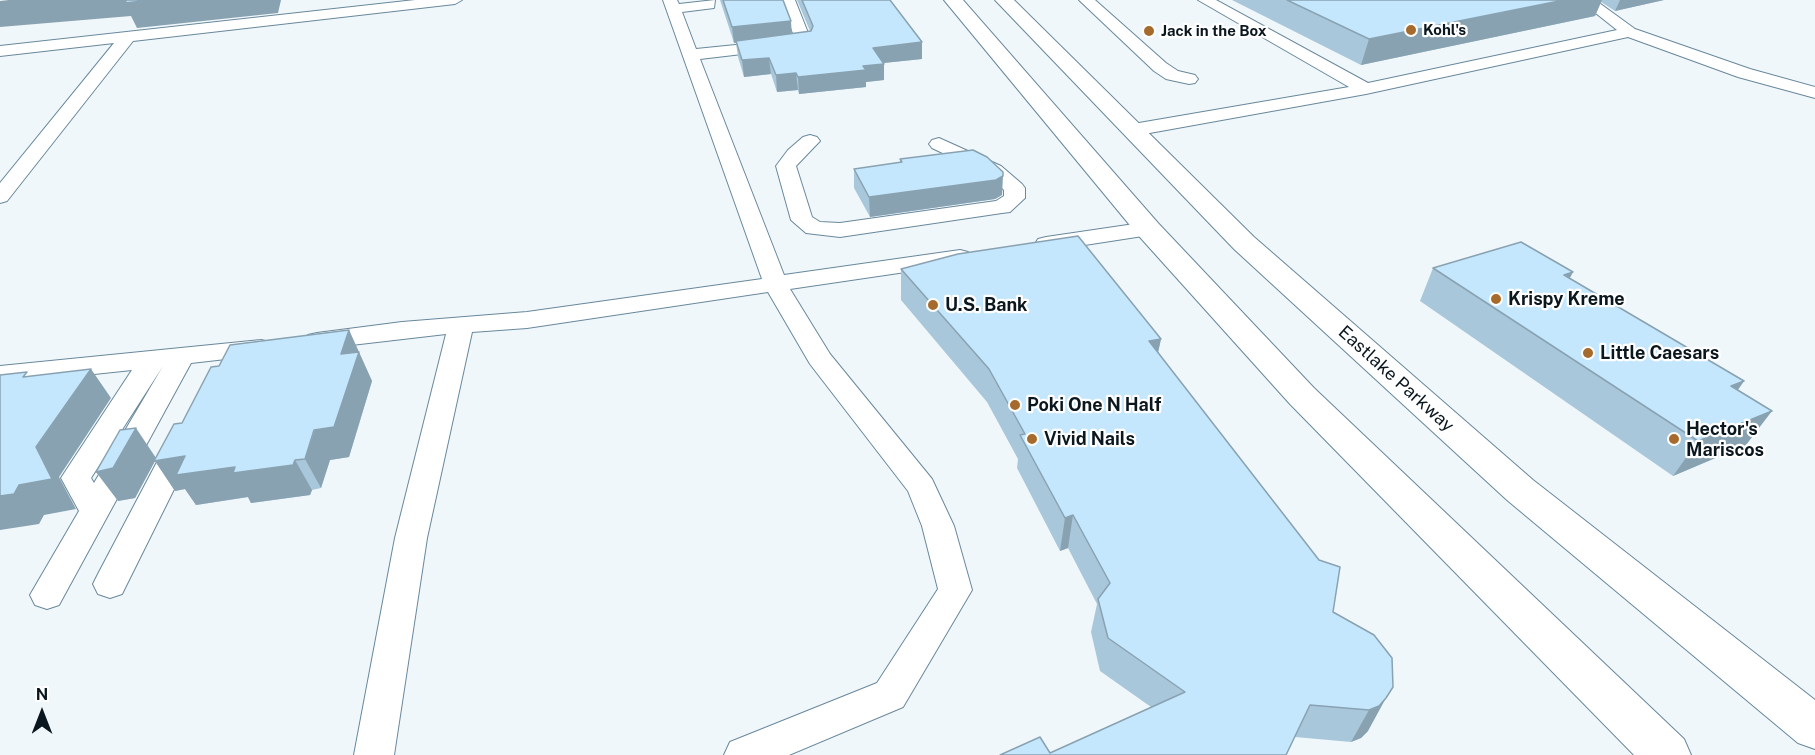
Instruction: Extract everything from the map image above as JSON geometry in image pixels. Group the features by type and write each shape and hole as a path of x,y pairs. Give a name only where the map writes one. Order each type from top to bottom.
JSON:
{"main road":[{"path":"953,0 1148,229 1302,396 1667,755"},
{"name":"Eastlake Parkway","path":"1004,0 1244,243 1521,490 1815,728"}],"lane":[{"path":"0,51 126,39 455,0"},
{"path":"708,0 709,6 671,4 776,285 819,358 921,487 938,526 955,590 890,695 744,755"},
{"path":"689,55 804,43 788,0"},
{"path":"1086,0 1160,67 1172,75 1189,79"},
{"path":"1205,0 1366,89"},
{"path":"1580,0 1593,4 1629,32 1744,73 1815,93"},
{"path":"1133,130 1366,89 1629,32"},
{"path":"0,197 126,39"},
{"path":"810,141 795,154 786,166 802,220 814,228 840,230 1002,207 1014,198 1015,188 993,170 939,144"},
{"path":"1024,248 1148,229"},
{"path":"0,375 287,345 402,330 539,318 977,255"},
{"path":"374,755 411,538 461,326"},
{"path":"212,383 228,351"},
{"path":"47,595 182,356"},
{"path":"95,512 76,478 152,360"},
{"path":"110,584 196,415"}],"building":[{"path":"127,0 153,0 124,3"},
{"path":"723,0 783,0 791,21 732,27"},
{"path":"802,0 890,0 922,42 873,48 884,64 863,66 866,70 798,77 796,73 776,75 769,58 742,60 736,41 811,31 813,26"},
{"path":"1287,0 1564,0 1369,39"},
{"path":"973,150 987,157 1003,172 1003,176 996,180 869,197 854,169 902,162 900,159"},
{"path":"1078,236 1161,339 1149,341 1319,560 1340,567 1333,612 1374,635 1392,658 1393,687 1379,706 1369,710 1310,705 1286,755 1000,755 1040,737 1050,753 1185,692 1108,638 1098,599 1110,583 1073,515 1065,518 1020,435 1025,434 989,369 901,269 958,254"},
{"path":"1521,242 1573,272 1564,275 1744,381 1731,386 1772,411 1698,441 1433,268"},
{"path":"349,330 341,354 359,352 334,427 314,430 305,459 295,460 293,465 233,473 235,467 176,475 185,456 154,461 174,424 182,423 211,367 219,366 230,345"},
{"path":"91,369 36,447 52,479 19,485 14,494 0,496 0,375 27,372 23,377"},
{"path":"136,428 113,468 96,472 120,430"}],"place":[{"name":"Kohl's","path":"1411,30"},
{"name":"Jack in the Box","path":"1149,31"},
{"name":"Krispy Kreme","path":"1496,299"},
{"name":"U.S. Bank","path":"933,305"},
{"name":"Little Caesars","path":"1588,353"},
{"name":"Poki One N Half","path":"1015,405"},
{"name":"Vivid Nails","path":"1032,439"},
{"name":"Hector's Mariscos","path":"1674,439"}]}
